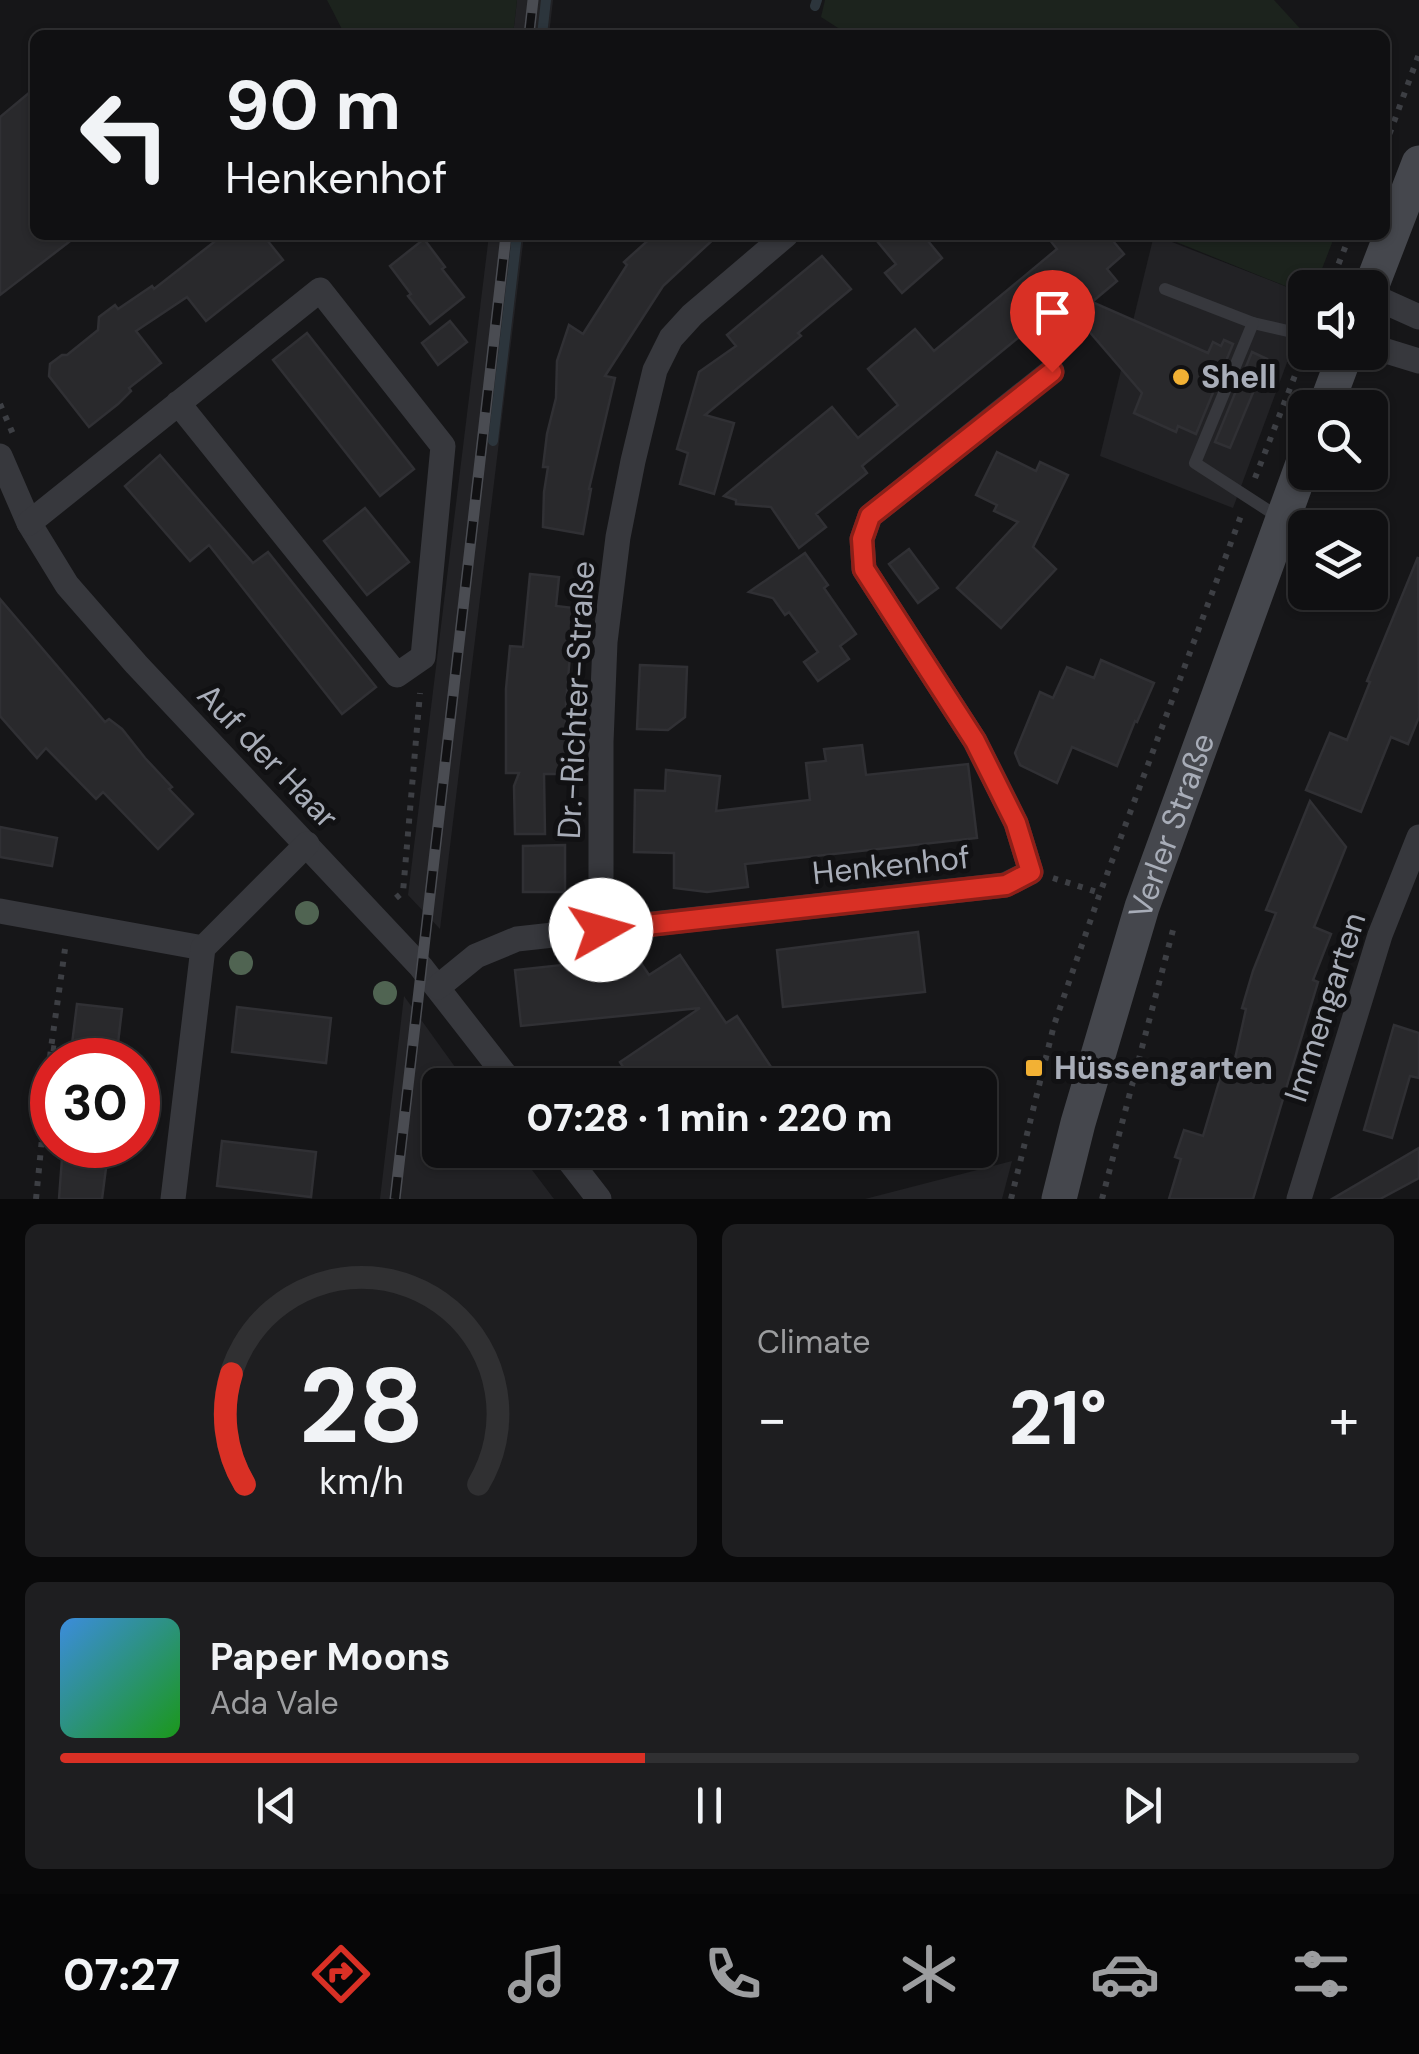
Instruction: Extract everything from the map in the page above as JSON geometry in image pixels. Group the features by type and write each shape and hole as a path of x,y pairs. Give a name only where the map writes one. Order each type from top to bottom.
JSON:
{"main road":[{"path":"1390,240 1419,163"},
{"path":"1379,270 1390,240"},
{"name":"Verler Straße","path":"1059,1199 1142,907 1293,490"}],"street":[{"name":"Dr.-Richter-Straße","path":"601,930 605,642 632,460 655,370 671,338 692,315 780,240"},
{"path":"29,523 320,290 442,446 423,656 398,675 178,404"},
{"path":"1388,302 1419,317"},
{"path":"1388,352 1419,361"},
{"path":"1031,872 1016,823 975,741 864,569 862,539 870,516 1052,372"},
{"name":"Auf der Haar","path":"0,456 29,523 67,585 438,987 499,1068"},
{"name":"Immengarten","path":"1298,1199 1380,935 1419,837"},
{"path":"174,1199 203,948 307,844"},
{"name":"Henkenhof","path":"601,930 1006,885 1031,872"},
{"path":"0,911 203,948"},
{"path":"438,987 476,956 517,939 601,930"},
{"path":"575,1168 599,1199"}],"lane":[{"path":"1165,289 1253,323 1288,331"},
{"path":"1253,323 1195,463 1282,519"}],"path":[{"path":"1390,132 1419,54"},
{"path":"1336,270 1348,240"},
{"path":"1011,1199 1054,1025 1297,370"},
{"path":"396,898 403,892 423,656"},
{"path":"1031,872 1100,893"},
{"path":"1102,1199 1177,916"},
{"path":"52,1038 68,923"},
{"path":"36,1199 42,1168"}],"shaded area":[{"path":"327,0 517,0 514,30 342,30"},
{"path":"517,0 553,0 550,30 514,30"},
{"path":"825,0 1274,0 1301,30 841,30 821,17"},
{"path":"488,240 523,240 440,929 408,895"},
{"path":"1153,240 1167,240 1288,287 1288,360 1233,508 1100,456"},
{"path":"1171,240 1333,240 1322,270 1288,270 1288,287"},
{"path":"404,996 456,1068 422,1068 422,1168 531,1168 554,1199 380,1199"},
{"path":"1012,1161 1002,1199 865,1199 997,1168"}],"building":[{"path":"30,92 30,240 72,240 0,295 0,117"},
{"path":"217,240 267,240 283,260 206,321 187,297 136,331 161,363 89,427 49,376 50,364 98,330 99,317 115,305 118,309 152,286 154,289"},
{"path":"425,240 464,297 430,324 390,266"},
{"path":"648,240 713,240 663,286 605,376 615,378 589,489 583,534 543,527 548,467 543,467 556,398 557,361 569,325 583,334 627,265 624,262"},
{"path":"876,240 927,240 942,258 902,293 885,273 896,264"},
{"path":"1050,240 1112,240 1124,254 1107,269 1117,281 1092,302 1208,353 1213,342 1221,346 1224,340 1233,344 1196,434 1178,426 1176,432 1134,413 1142,393 1063,301 862,466 867,473 816,514 826,527 799,548 771,507 736,504 736,500 724,496 832,407 858,438 898,405 868,369 915,329 934,351 1057,249"},
{"path":"822,256 851,289 705,415 734,423 714,494 680,484 688,453 677,449 699,372 736,346 727,335"},
{"path":"450,321 467,342 438,365 422,343"},
{"path":"307,333 414,469 380,496 273,360"},
{"path":"1252,352 1267,359 1230,448 1215,442"},
{"path":"997,452 1036,471 1040,462 1068,475 1033,547 1056,569 1001,628 957,588 1018,522 994,511 997,505 976,495"},
{"path":"160,455 253,563 268,552 376,687 342,714 209,545 190,561 125,486"},
{"path":"365,508 409,562 367,595 324,541"},
{"path":"909,549 938,588 918,603 889,564"},
{"path":"805,553 856,634 840,646 849,659 818,681 804,662 818,652 789,612 785,615 773,598 749,592"},
{"path":"1418,557 1419,717 1408,744 1391,737 1361,812 1306,790 1330,733 1347,740"},
{"path":"530,574 559,577 556,606 574,608 565,774 544,774 545,834 515,834 514,786 519,773 506,773 506,689 510,646 523,647"},
{"path":"0,599 105,722 109,719 122,729 193,814 158,849 103,792 96,799 46,748 37,758 0,716"},
{"path":"1101,660 1154,683 1117,766 1072,747 1057,783 1020,765 1015,753 1040,692 1053,698 1067,667 1094,678"},
{"path":"640,665 687,667 685,717 668,730 637,729"},
{"path":"862,745 866,775 968,764 977,838 745,864 748,887 707,892 674,888 674,853 634,852 635,790 665,791 666,770 720,776 716,811 810,800 806,763 826,761 824,749"},
{"path":"1310,801 1346,847 1314,927 1331,934 1313,980 1318,982 1253,1199 1169,1199 1181,1159 1175,1157 1184,1130 1203,1136 1224,1065 1233,1068 1246,1009 1242,1008 1276,913 1266,910"},
{"path":"0,827 57,838 52,866 0,857"},
{"path":"565,845 565,892 523,892 523,846"},
{"path":"918,932 925,992 783,1007 777,950"},
{"path":"680,955 726,1023 737,1016 772,1068 624,1068 620,1062 700,1008 521,1026 515,970 637,957 649,975"},
{"path":"77,1004 122,1009 119,1038 73,1038"},
{"path":"237,1007 331,1018 326,1063 232,1052"},
{"path":"1394,1025 1419,1033 1419,1078 1410,1076 1392,1138 1364,1130"},
{"path":"222,1141 316,1152 311,1197 217,1186"},
{"path":"1419,1148 1419,1178 1380,1199 1332,1199"},
{"path":"61,1168 106,1168 102,1199 59,1199"}],"waterway":[{"path":"543,30 546,0"},
{"path":"815,6 817,0"},
{"path":"493,441 516,240"}],"railway":[{"path":"530,30 533,0"},
{"path":"395,1199 505,240"}],"place":[{"name":"Shell","path":"1181,377"},
{"name":"Hüssengarten","path":"1034,1068"}],"route":[{"path":"601,930 1006,885 1031,872 1016,823 975,741 864,569 862,539 870,516 1052,372"}]}
